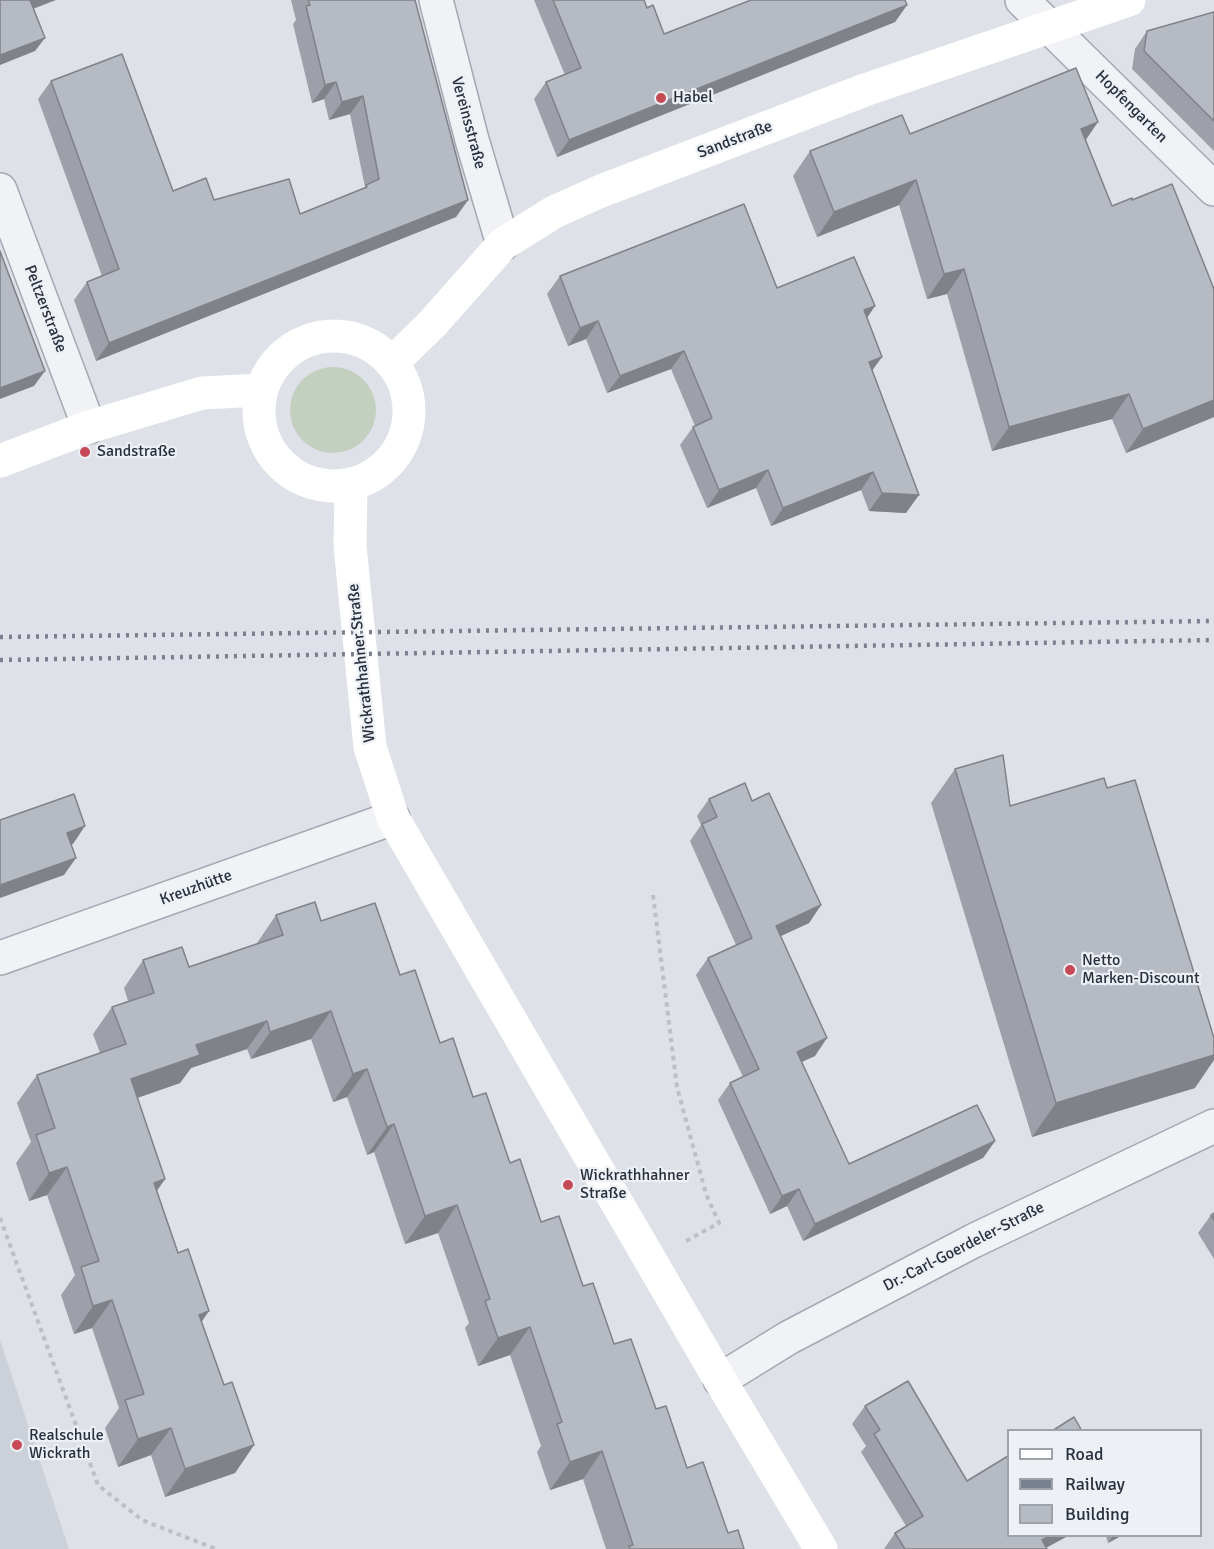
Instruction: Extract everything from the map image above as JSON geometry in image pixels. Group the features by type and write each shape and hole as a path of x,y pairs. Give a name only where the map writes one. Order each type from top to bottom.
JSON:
{"main road":[{"name":"Sandstraße","path":"392,363 432,324 503,244 554,212 601,191 865,90 1129,0"},
{"path":"346,336 372,346 392,363 407,390 409,422 399,450 378,473 351,486 312,484 279,464 260,429 261,390 273,366 293,347 319,337 346,336"},
{"path":"0,461 89,427 202,393 261,390"},
{"name":"Wickrathhahner Straße","path":"351,486 350,546 370,747 393,818 821,1549"}],"street":[{"name":"Vereinsstraße","path":"436,0 472,140 503,244"},
{"name":"Hopfengarten","path":"1022,0 1214,189"},
{"name":"Peltzerstraße","path":"0,190 89,427"},
{"name":"Kreuzhütte","path":"0,958 393,818"},
{"name":"Dr.-Carl-Goerdeler-Straße","path":"720,1380 788,1338 973,1241 1214,1126"}],"path":[{"path":"650,1260 719,1223 706,1194 677,1087 652,895"},
{"path":"0,1218 98,1485 142,1520 216,1549"}],"shaded area":[{"name":"Realschule Wickrath","path":"0,1340 69,1549 0,1549"}],"green space":[{"path":"333,367 357,374 369,386 376,410 369,434 357,446 333,453 309,446 297,434 290,410 297,386 309,374"}],"building":[{"path":"0,0 30,0 45,38 0,55"},
{"path":"308,0 415,0 468,200 109,343 87,282 119,269 51,81 122,54 173,191 206,178 214,200 289,179 300,214 367,187 366,185 379,179 363,96 342,102 336,82 325,85 306,6 310,5"},
{"path":"553,0 644,0 647,8 653,5 664,34 751,0 905,0 907,5 569,140 546,82 581,68"},
{"path":"1214,12 1214,121 1144,51 1147,31"},
{"path":"1076,68 1098,122 1081,129 1112,206 1172,184 1214,289 1214,400 1143,429 1129,394 1009,427 964,269 944,274 916,180 834,212 810,151 902,115 910,134"},
{"path":"744,204 777,288 854,257 875,306 864,310 882,357 869,362 919,495 882,493 873,472 783,508 768,470 719,490 693,427 712,418 684,351 620,376 598,321 580,328 560,276"},
{"path":"0,251 45,371 0,388"},
{"name":"Netto Marken-Discount","path":"1003,755 1010,806 1104,778 1107,788 1135,780 1214,1038 1214,1055 1056,1103 955,769"},
{"path":"745,783 752,801 769,793 821,905 776,926 827,1038 797,1052 849,1164 977,1105 995,1141 815,1224 799,1189 782,1196 730,1083 759,1069 708,958 752,938 702,824 717,817 709,799"},
{"path":"74,794 85,826 67,833 76,858 0,885 0,820"},
{"path":"315,902 321,921 375,903 400,975 415,970 440,1043 453,1038 473,1097 486,1093 510,1163 520,1159 541,1222 559,1216 583,1286 593,1283 614,1344 631,1339 656,1409 666,1406 687,1468 703,1462 728,1533 738,1530 744,1549 630,1549 629,1546 633,1545 602,1451 570,1462 557,1424 562,1422 530,1327 498,1338 485,1301 490,1299 457,1205 425,1216 394,1124 387,1127 367,1069 353,1074 331,1011 270,1032 267,1021 196,1045 200,1055 131,1079 165,1179 154,1183 178,1253 188,1249 209,1311 199,1315 224,1385 232,1382 254,1445 185,1469 171,1428 138,1439 125,1400 144,1394 112,1300 93,1306 81,1267 99,1261 67,1167 49,1173 36,1135 55,1128 37,1075 126,1044 112,1007 154,993 143,960 182,947 189,967 283,935 276,915"},
{"path":"908,1381 967,1481 1007,1457 1007,1537 1047,1537 1042,1540 1047,1549 905,1549 895,1533 923,1516 874,1434 880,1430 865,1406"},
{"path":"1074,1417 1081,1429 1055,1429"}],"railway":[{"path":"0,637 1214,621"},
{"path":"0,660 1214,640"}],"place":[{"name":"Habel","path":"661,98"},
{"name":"Sandstraße","path":"85,452"},
{"name":"Netto Marken-Discount","path":"1070,970"},
{"name":"Wickrathhahner Straße","path":"568,1185"},
{"name":"Realschule Wickrath","path":"17,1445"}]}
